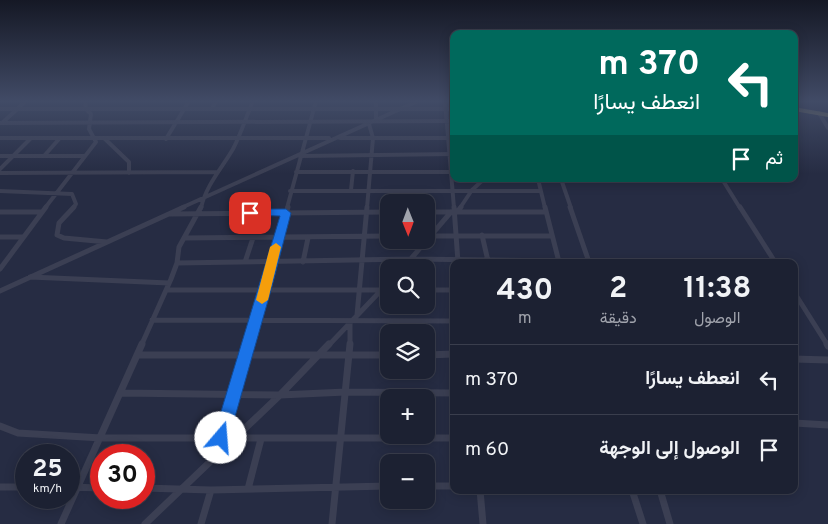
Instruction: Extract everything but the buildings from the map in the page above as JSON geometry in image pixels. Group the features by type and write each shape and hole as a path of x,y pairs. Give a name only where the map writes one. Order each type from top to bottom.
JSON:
{"street":[{"path":"0,269 2,263 96,143 89,132 90,125"},
{"path":"166,139 174,125"},
{"path":"80,486 169,283 177,263 177,250 198,213 216,172 230,152 241,125"},
{"path":"221,438 265,290 309,125"},
{"path":"1,289 30,277 52,264 108,242 165,214 364,125"},
{"path":"332,524 340,438 358,290 373,138 372,125"},
{"path":"446,125 450,150"},
{"path":"0,138 305,140 336,138 447,138"},
{"path":"0,169 30,139"},
{"path":"44,156 59,139"},
{"path":"103,139 109,141 129,162 129,173"},
{"path":"301,155 450,154"},
{"path":"0,156 85,156"},
{"path":"351,190 353,171"},
{"path":"0,173 216,172"},
{"path":"296,172 450,172"},
{"path":"453,182 458,259"},
{"path":"435,230 454,212 481,182"},
{"path":"539,182 558,259"},
{"path":"562,182 588,259"},
{"path":"724,182 773,259"},
{"path":"0,191 72,194 76,203 58,222 57,234 64,238 108,242"},
{"path":"290,191 541,191"},
{"path":"1,213 42,212"},
{"path":"165,214 380,212"},
{"path":"435,212 546,212"},
{"path":"482,235 488,259"},
{"path":"184,238 380,236"},
{"path":"435,236 552,236"},
{"path":"0,237 22,237"},
{"path":"246,262 254,238"},
{"path":"303,262 308,238"},
{"path":"410,259 418,249"},
{"path":"177,263 380,260"},
{"path":"435,260 450,261"},
{"path":"30,277 169,283"},
{"path":"166,290 380,290"},
{"path":"435,290 450,290"},
{"path":"145,524 180,488 280,395 380,295"},
{"path":"798,298 828,346"},
{"path":"152,320 354,319 450,321"},
{"path":"435,355 450,354"},
{"path":"137,355 380,355"},
{"path":"798,358 828,360"},
{"path":"120,393 280,395 346,392 450,393"},
{"path":"798,423 828,425"},
{"path":"0,426 24,434 101,438 450,438"},
{"path":"248,489 261,439"},
{"path":"155,488 211,490 380,486"},
{"path":"435,486 450,486"},
{"path":"0,487 15,487"},
{"path":"201,524 211,490"},
{"path":"480,494 483,524"},
{"path":"633,494 642,524"},
{"path":"661,494 670,524"},
{"path":"61,524 68,509"}],"slow traffic":[{"path":"262,300 276,247"}],"route":[{"path":"221,438 286,213 250,213"}]}
